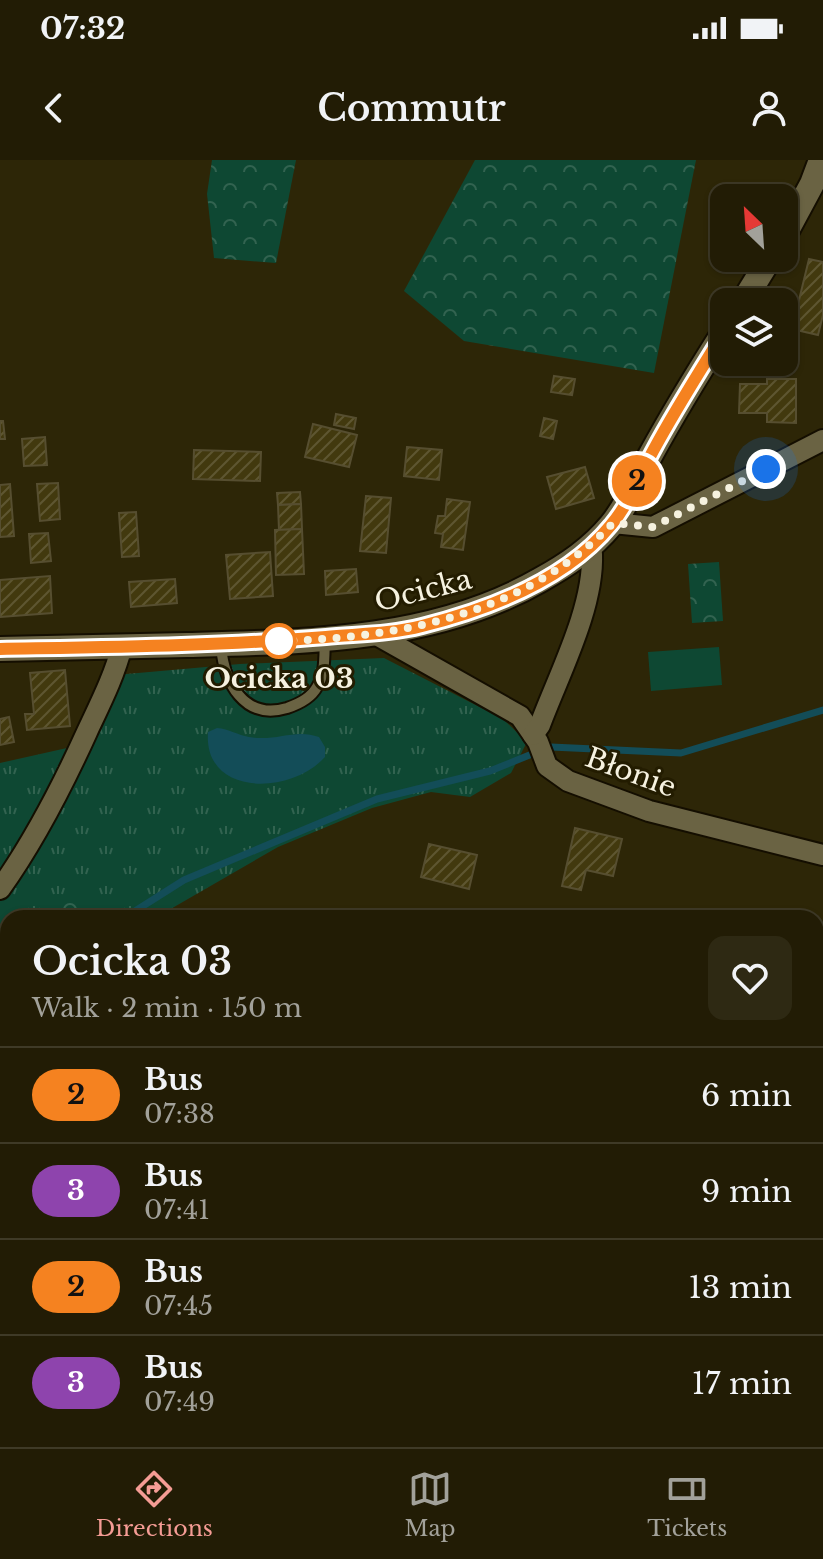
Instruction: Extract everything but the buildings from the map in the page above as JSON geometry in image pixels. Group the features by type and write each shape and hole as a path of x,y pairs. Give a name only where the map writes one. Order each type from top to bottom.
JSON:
{"street":[{"path":"798,210 821,160"},
{"name":"Ocicka","path":"0,649 221,644 375,634 447,619 515,594 567,565 587,550 613,523 680,401 710,354"},
{"path":"613,523 653,527 823,440"},
{"path":"533,735 540,725 577,629 592,573 592,554 587,550"},
{"name":"Błonie","path":"375,634 520,716 533,735 547,766 568,781 649,811 823,855"},
{"path":"0,889 22,858 67,775 115,672 122,646"}],"lane":[{"path":"221,644 222,661 236,693 254,708 273,711 302,702 318,687 324,668 325,637"}],"green space":[{"path":"212,160 296,160 276,263 214,258 207,194"},
{"path":"475,160 696,160 654,373 464,341 404,291"},
{"path":"719,562 723,621 692,623 688,564"},
{"path":"719,647 722,685 651,691 648,652"},
{"path":"384,658 503,719 527,742 511,773 470,797 431,792 372,808 278,847 169,910 0,910 0,763 67,748 104,676 240,664"},
{"path":"53,895 81,898 96,910 47,910"}],"water":[{"path":"217,728 259,738 293,734 319,737 325,747 325,757 310,770 291,779 252,783 234,778 219,768 210,753 208,732"}],"waterway":[{"path":"551,747 681,753 823,710"},
{"path":"137,910 184,880 377,799 490,771 532,754"}],"bus line":[{"name":"2","path":"0,649 221,644 375,634 419,627 515,594 567,565 587,550 613,523 680,401 710,354"}],"place":[{"name":"Ocicka 03","path":"279,641"}],"route":[{"path":"279,641 375,634 419,627 460,615 515,594 567,565 587,550 613,523 653,527 766,469"}]}
